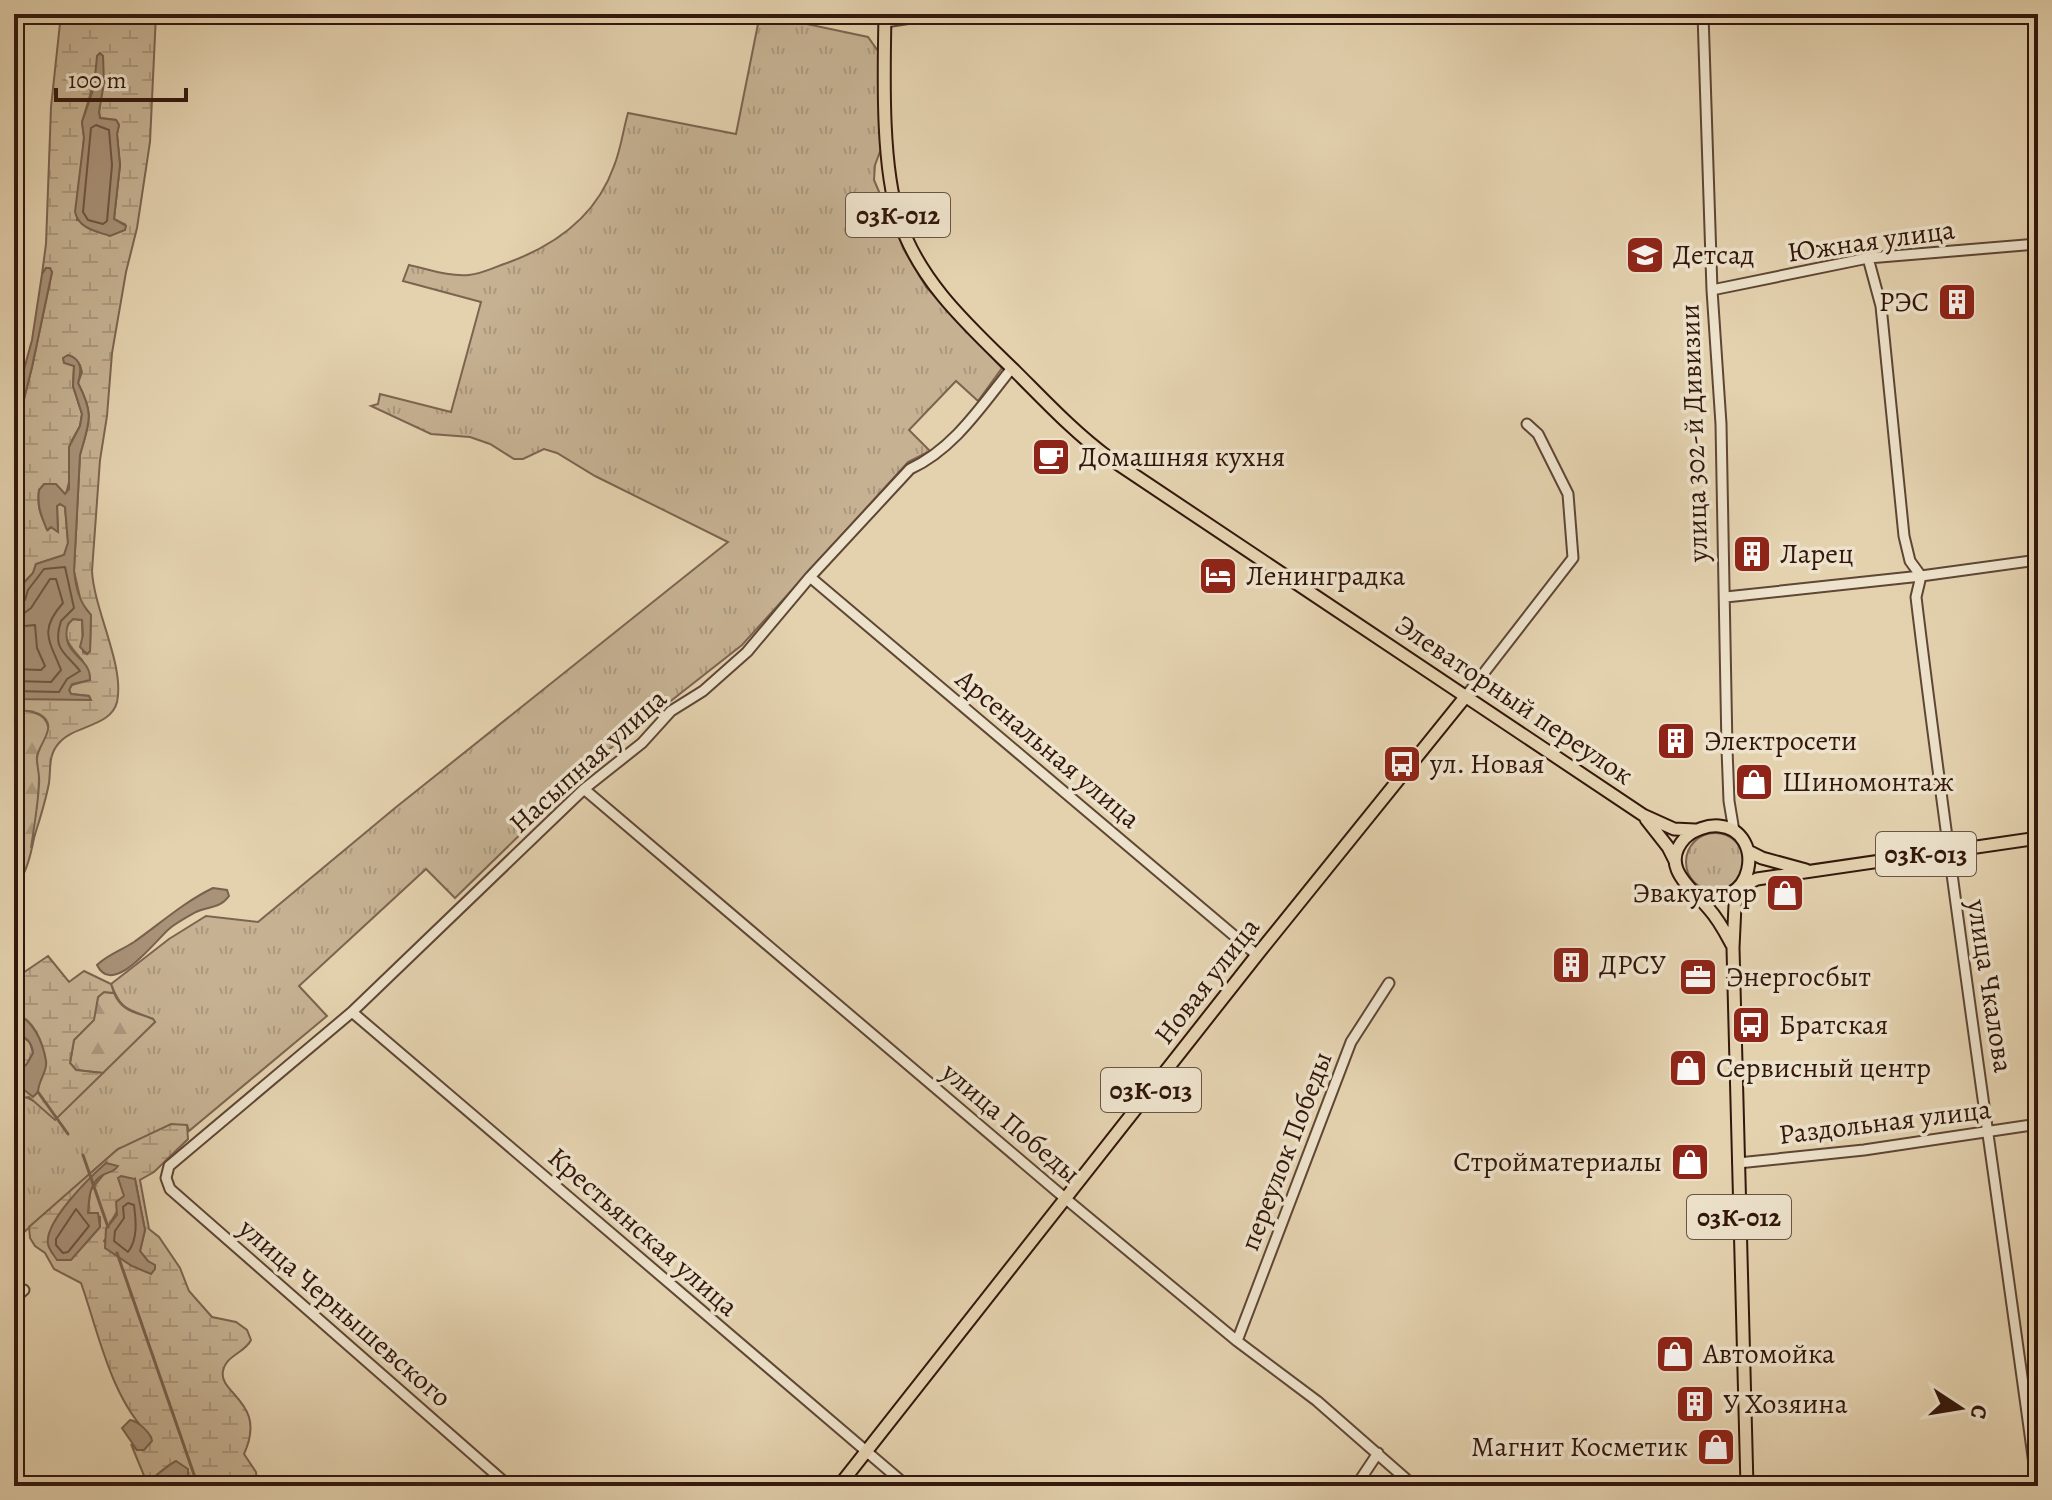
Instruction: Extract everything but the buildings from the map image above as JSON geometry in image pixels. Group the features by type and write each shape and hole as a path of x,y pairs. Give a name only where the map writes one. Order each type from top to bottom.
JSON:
{"main road":[{"name":"03К-012","path":"885,18 888,153 898,218 910,249 934,286 1012,368"},
{"name":"Элеваторный переулок","path":"1012,368 1071,427 1109,458 1643,815 1674,829 1695,830"},
{"name":"Новая улица","path":"839,1486 1257,955 1466,696"},
{"name":"Элеваторный переулок","path":"1643,815 1676,862"},
{"path":"1720,826 1734,831 1748,851 1750,864 1747,877 1740,887 1735,905 1733,948 1721,924 1685,886 1676,862 1684,839 1695,830 1720,826"},
{"name":"03К-013","path":"1693,893 1716,898 1727,896 1757,879 2038,838"},
{"name":"03К-013","path":"1748,851 1762,858 1814,872"},
{"name":"03К-012","path":"1733,948 1747,1486"}],"street":[{"path":"885,18 937,14"},
{"name":"улица 302-й Дивизии","path":"1703,14 1712,290 1721,424 1729,801 1734,831"},
{"name":"Южная улица","path":"1712,290 1868,258 2038,244"},
{"name":"улица Чкалова","path":"1868,258 1881,306 1904,536 1910,561 1921,576 1916,597 1947,850 2037,1486"},
{"name":"Насыпная улица","path":"169,1166 352,1012 584,789 642,743 671,711 703,691 747,652 810,577 910,469 932,459 961,430 1012,368"},
{"path":"1466,696 1573,558 1568,494 1538,434 1527,424"},
{"path":"1726,597 2038,560"},
{"name":"Арсенальная улица","path":"810,577 1257,955"},
{"name":"улица Победы","path":"584,789 1066,1199 1237,1341 1317,1401 1414,1486"},
{"name":"улица 302-й Дивизии","path":"1720,826 1729,801"},
{"name":"переулок Победы","path":"1237,1341 1351,1042 1389,983"},
{"name":"Крестьянская улица","path":"352,1012 907,1486"},
{"name":"Раздольная улица","path":"1738,1163 1864,1150 2038,1124"},
{"name":"улица Чернышевского","path":"169,1166 166,1178 170,1189 509,1486"},
{"path":"14,1299 24,1290"},
{"path":"1356,1486 1378,1453"}],"green space":[{"path":"61,14 156,14 150,142 137,228 112,353 92,571 117,672 117,702 108,716 66,737 55,748 31,848 38,792 37,759 48,724 36,713 14,712 14,699 90,699 89,696 71,694 69,690 72,685 90,680 66,635 73,619 82,620 83,652 87,654 90,651 91,615 81,602 74,571 80,455 89,419 87,404 78,383 82,372 80,365 70,363 74,366 73,386 82,414 80,426 72,440 66,494 39,490 38,496 48,530 51,527 58,531 57,506 65,507 68,543 64,555 36,564 33,573 20,587 20,594 14,599 14,439 52,272 46,268 42,274 51,107","holes":["103,77 100,118 116,120 119,125 120,165 114,219 126,225 77,220 84,137 82,122 95,79"]},
{"path":"760,14 868,37 878,51 881,149 874,180 903,248 926,287 1002,368 978,401 956,381 909,430 930,451 908,462 742,645 602,755 455,898 426,869 299,986 327,1016 189,1131 187,1125 118,1149 14,1241 14,1099 24,1096 34,1101 155,1022 122,1004 111,984 169,939 206,916 258,922 395,808 728,542 595,476 557,453 544,449 523,459 514,459 490,444 470,437 431,434 371,406 378,404 380,394 451,412 481,302 403,281 409,265 446,274 473,274 522,257 556,239 584,215 606,184 628,113 736,134"},
{"path":"27,710 44,718 48,733 37,757 38,802 31,851 27,866 14,888 14,712"},
{"path":"1715,833 1726,835 1735,842 1742,851 1742,873 1735,882 1726,889 1715,891 1704,889 1695,882 1688,873 1686,862 1688,851 1695,842 1704,835"},
{"path":"48,956 69,982 84,971 111,984 114,993 104,992 98,997 94,1020 74,1040 70,1063 76,1070 103,1073 55,1120 29,1097 14,1099 14,1092 38,1088 43,1057 35,1030 14,1013 14,979"},
{"path":"104,992 114,993 125,1008 155,1022 103,1073 76,1070 70,1063 74,1040 93,1020 98,997"},
{"path":"14,1034 30,1042 33,1053 14,1076"},
{"path":"171,1124 187,1125 188,1139 154,1172 140,1180 149,1229 159,1237 180,1268 189,1291 212,1317 236,1322 247,1330 251,1340 228,1361 223,1379 247,1411 250,1436 244,1454 256,1472 257,1486 171,1486 177,1482 176,1462 147,1483 131,1444 137,1450 151,1437 137,1422 116,1385 81,1283 54,1269 45,1253 30,1238 29,1227 118,1149","holes":["106,1163 104,1174 90,1191 88,1213 100,1217 100,1227 79,1250 54,1225","135,1179 145,1230 140,1251 148,1261 132,1266 104,1241 106,1229"]}],"water":[{"path":"100,53 103,56 104,83 100,118 116,120 119,125 120,165 114,219 126,226 125,230 110,236 84,226 75,212 84,138 82,122 94,87 97,56"},
{"path":"46,268 52,272 14,439 14,406 32,340 42,274"},
{"path":"68,355 76,359 80,366 78,383 87,404 89,419 80,455 74,571 79,594 91,615 90,651 87,654 80,647 82,620 73,619 68,624 68,643 86,665 90,680 72,684 69,690 71,694 89,696 91,700 14,699 14,599 20,594 20,587 33,573 36,564 64,555 68,543 65,507 57,506 58,532 51,527 47,530 40,511 39,490 44,484 56,484 65,494 69,489 69,447 80,426 82,414 73,386 74,366 64,363 63,358"},
{"path":"213,888 227,890 229,896 222,903 196,912 169,929 134,964 113,975 104,973 97,965 192,900"},
{"path":"14,1013 32,1026 45,1054 46,1069 38,1092 33,1097 23,1089 14,1092 14,1076 33,1053 27,1040 14,1034"},
{"path":"106,1163 118,1166 97,1179 92,1188 88,1213 98,1213 100,1227 71,1260 57,1260 48,1244 53,1224 70,1200"},
{"path":"118,1178 135,1179 145,1230 140,1251 155,1265 151,1274 105,1248 106,1229 117,1215 116,1202 124,1196"},
{"path":"130,1420 147,1431 151,1438 144,1450 137,1450 122,1428"},
{"path":"176,1461 188,1469 184,1484 147,1486 147,1483"}],"waterway":[{"path":"38,1092 68,1134"},
{"path":"83,1155 108,1227"},
{"path":"117,1253 198,1486"}],"place":[{"name":"Детсад","path":"1645,255"},
{"name":"РЭС","path":"1957,302"},
{"name":"Домашняя кухня","path":"1051,457"},
{"name":"Ларец","path":"1752,554"},
{"name":"Ленинградка","path":"1218,576"},
{"name":"Электросети","path":"1676,741"},
{"name":"ул. Новая","path":"1402,764"},
{"name":"Шиномонтаж","path":"1754,782"},
{"name":"Эвакуатор","path":"1785,893"},
{"name":"ДРСУ","path":"1571,965"},
{"name":"Энергосбыт","path":"1698,977"},
{"name":"Братская","path":"1751,1025"},
{"name":"Сервисный центр","path":"1688,1068"},
{"name":"Стройматериалы","path":"1690,1162"},
{"name":"Автомойка","path":"1675,1354"},
{"name":"У Хозяина","path":"1695,1404"},
{"name":"Магнит Косметик","path":"1716,1447"}]}
